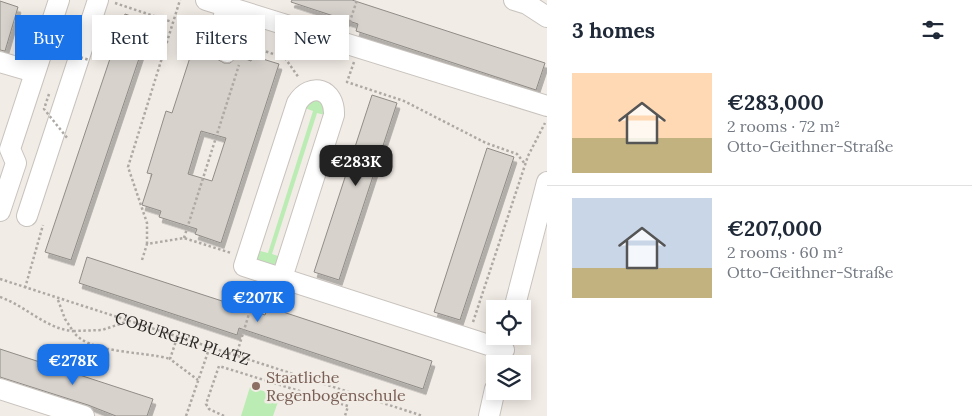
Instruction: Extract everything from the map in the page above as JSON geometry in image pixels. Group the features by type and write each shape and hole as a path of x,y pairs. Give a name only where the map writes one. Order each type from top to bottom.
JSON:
{"street":[{"path":"0,211 16,163 10,149 59,0"},
{"path":"28,216 98,0"},
{"path":"206,0 547,106"},
{"path":"514,0 527,4 547,17"},
{"path":"239,15 240,11"},
{"path":"0,62 34,72"},
{"path":"282,278 334,115 334,106 329,96 321,91 311,90 302,95 297,103 251,265 282,278 504,350"},
{"path":"517,300 540,230 547,182"},
{"path":"0,388 84,416"},
{"path":"489,416 493,400"}],"path":[{"path":"114,0 114,2 172,22"},
{"path":"142,260 147,244 147,223 128,167 180,0"},
{"path":"346,86 357,0"},
{"path":"240,11 241,15"},
{"path":"265,51 285,58 300,81"},
{"path":"82,58 89,60"},
{"path":"184,238 229,60"},
{"path":"348,82 404,101 486,143 517,154 525,164"},
{"path":"49,94 44,109 68,139"},
{"path":"467,338 525,164 547,119"},
{"path":"147,244 184,238 251,265 236,356"},
{"name":"COBURGER PLATZ","path":"0,280 423,416"},
{"path":"0,297 24,308 50,325 63,330 102,330 128,322"},
{"path":"57,299 65,319 77,337 112,350 156,354 170,359 198,380"},
{"path":"170,359 177,338"},
{"path":"186,416 209,348"},
{"path":"224,416 209,409 206,404 219,366 348,406 345,416"}],"green space":[{"path":"319,99 329,116 317,113 272,254 284,258 279,265 272,268 258,263 255,256 256,250 268,253 313,111 302,107 306,101"},
{"path":"250,387 280,396 273,416 241,416"}],"building":[{"path":"292,0 352,0 545,63 536,90 356,31 358,24 349,21 349,15 331,15 291,2"},
{"path":"0,1 18,7 5,51 0,50"},
{"path":"110,60 139,60 71,260 45,252"},
{"path":"189,60 219,60 224,63 230,63 233,60 265,60 279,64 221,243 195,234 197,229 159,217 161,211 142,205 152,174 147,173 166,111 172,113","holes":["201,131 226,138 212,181 188,174"]},
{"path":"372,95 397,103 339,280 314,272"},
{"path":"487,148 514,157 460,320 434,312"},
{"path":"87,257 265,315 268,307 432,361 423,389 239,328 237,335 79,283"},
{"path":"0,349 153,399 147,416 116,416 88,405 0,377"}],"place":[{"name":"Staatliche Regenbogenschule","path":"256,386"}]}
